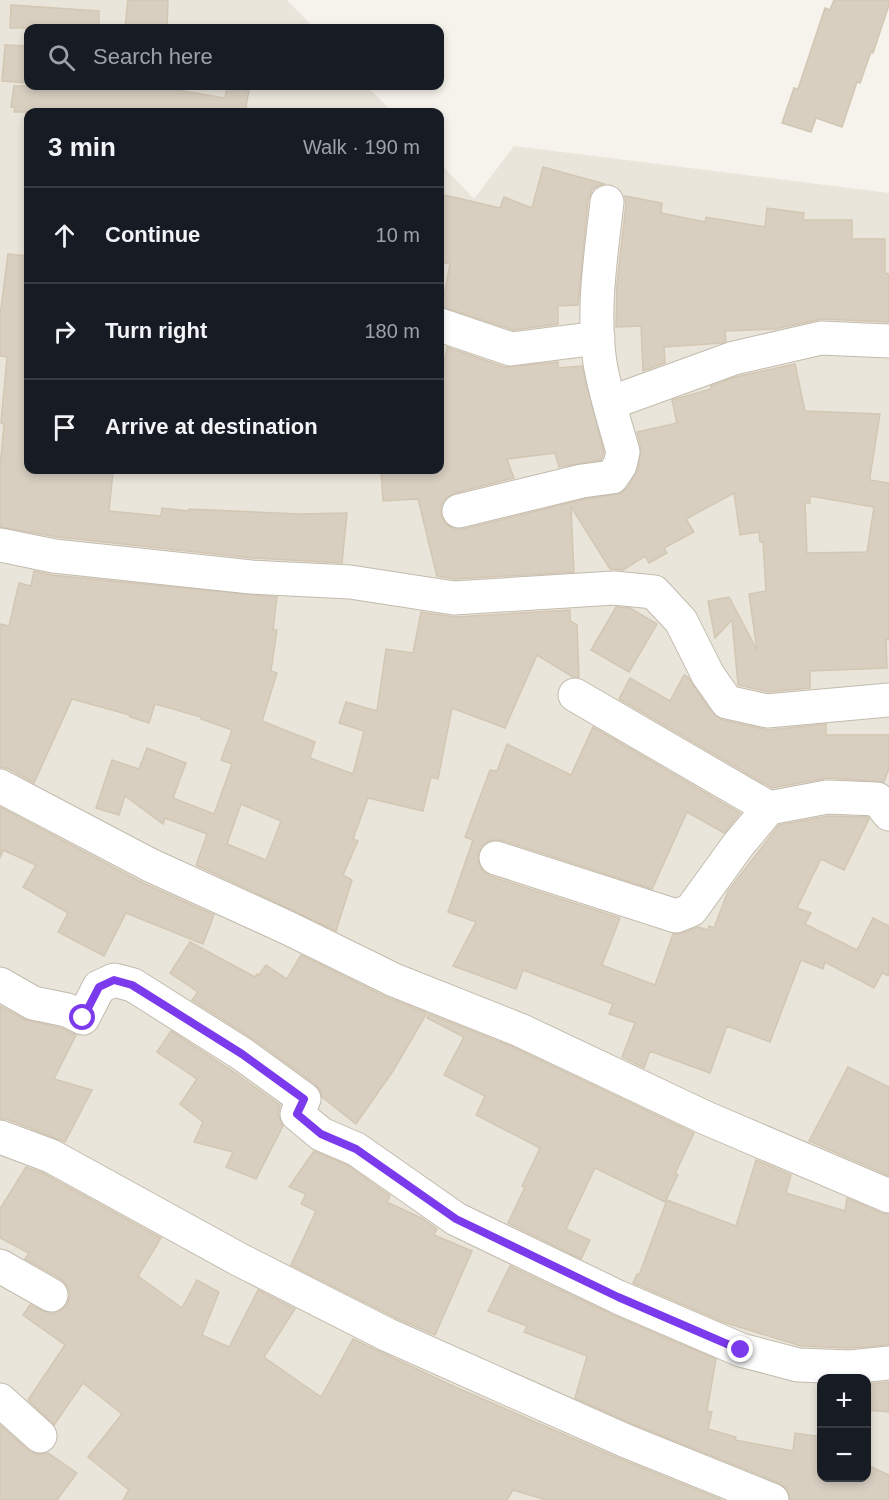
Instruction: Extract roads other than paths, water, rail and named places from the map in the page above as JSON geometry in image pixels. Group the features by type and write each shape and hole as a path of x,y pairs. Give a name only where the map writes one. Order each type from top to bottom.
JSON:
{"street":[{"path":"459,511 582,481 612,477 620,465 623,452 600,363 598,338 597,302 607,202"},
{"path":"444,326 511,349 598,338"},
{"path":"610,403 734,358 821,338 889,341"},
{"path":"0,544 54,556 250,577 350,582 454,598 614,588 654,592 681,621 708,675 727,702 766,711 889,700"},
{"path":"575,696 769,808"},
{"path":"0,786 150,866 288,928 394,980 520,1030 706,1118 889,1196"},
{"path":"496,858 676,916 691,910 738,845 769,808 827,797 877,799 889,813"},
{"path":"0,984 33,1003 67,1010 83,1018 99,987 114,980 132,985 242,1054 304,1099 297,1114 321,1134 356,1149 456,1219 618,1297 741,1350 798,1365 850,1367 889,1363"},
{"path":"0,1137 51,1156 240,1260 388,1335 626,1441 772,1500"},
{"path":"0,1266 51,1295"},
{"path":"0,1400 40,1436"}]}
